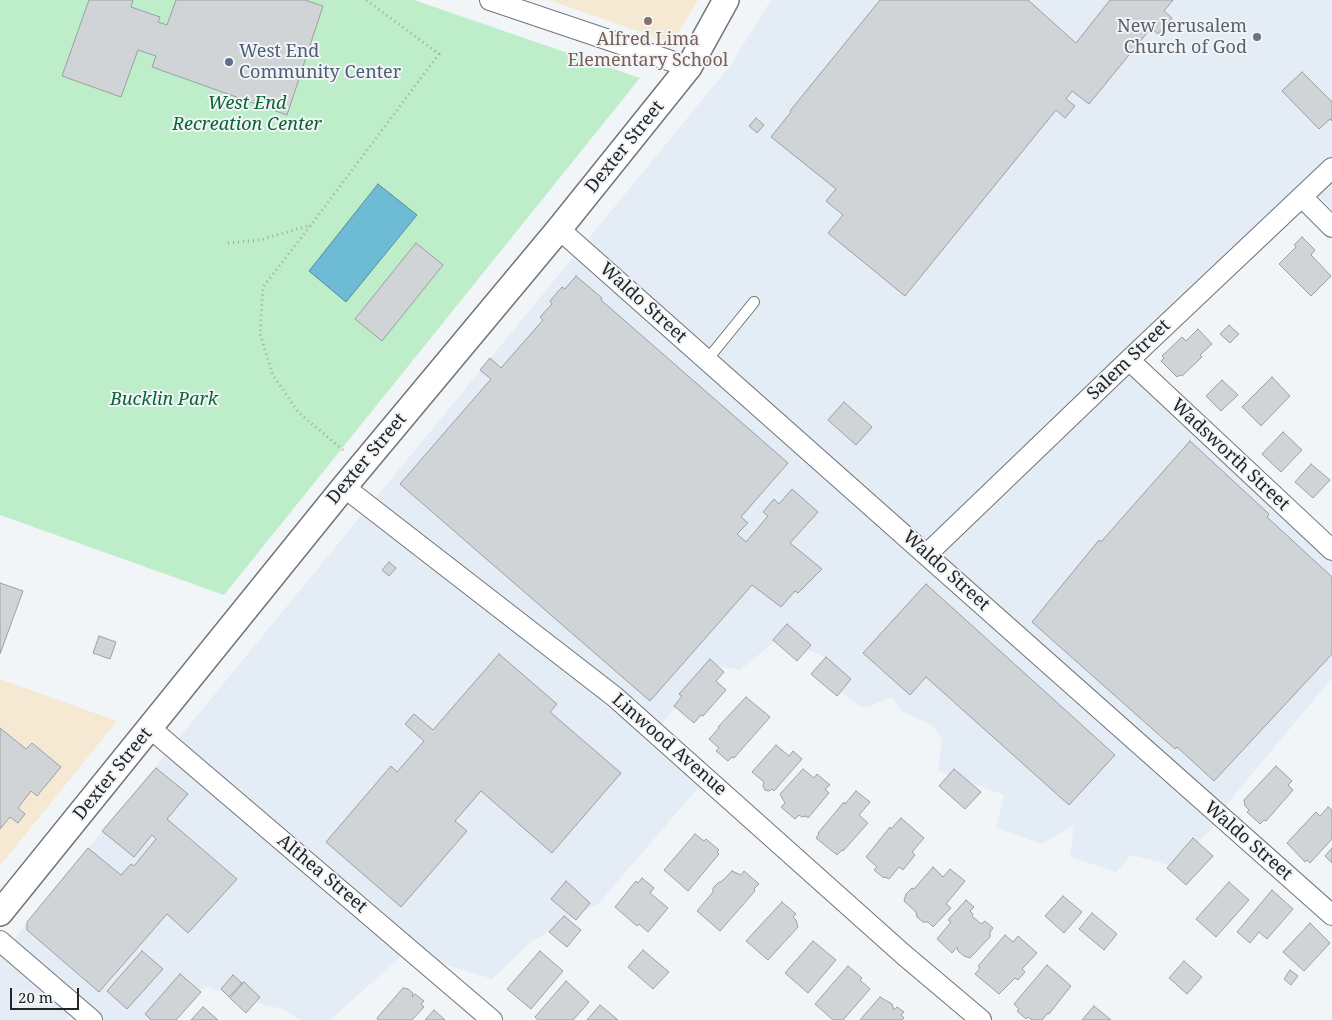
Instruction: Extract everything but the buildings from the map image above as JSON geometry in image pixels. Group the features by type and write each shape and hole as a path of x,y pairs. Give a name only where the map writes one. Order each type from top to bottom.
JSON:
{"street":[{"path":"490,0 689,67"},
{"name":"Dexter Street","path":"0,913 344,486 559,229 689,67 726,2"},
{"name":"Salem Street","path":"927,554 1332,168"},
{"path":"1302,197 1332,226"},
{"name":"Waldo Street","path":"559,229 1332,915"},
{"name":"Wadsworth Street","path":"1129,360 1332,550"},
{"name":"Linwood Avenue","path":"344,486 615,697 897,948 981,1020"},
{"name":"Althea Street","path":"150,728 492,1020"},
{"path":"0,941 92,1020"}],"lane":[{"path":"707,360 754,302"}],"path":[{"path":"344,450 298,412 273,374 260,334 263,287 439,54 366,0"},
{"path":"228,243 260,240 311,225"}],"shaded area":[{"name":"Alfred Lima Elementary School","path":"549,0 698,0 672,43"},
{"path":"771,0 1332,0 1332,209 1307,185 1128,355 1332,541 1332,678 1227,804 1225,816 1174,866 1131,855 1116,872 1070,857 1074,825 1042,844 996,828 1004,795 938,771 942,740 932,725 901,711 893,697 867,707 859,706 830,684 827,658 779,638 740,670 712,665 656,730 703,782 599,903 532,941 492,979 406,952 330,1020 301,1020 282,1009 257,1003 244,982 241,998 207,987 195,991 169,1020 97,1020 73,1010 66,1020 0,1020 0,956 730,66"},
{"path":"0,679 117,721 0,866"}],"green space":[{"name":"Bucklin Park","path":"0,0 414,0 640,78 224,595 0,515"}],"water":[{"path":"378,184 417,215 346,302 309,271"}],"place":[{"name":"Alfred Lima Elementary School","path":"648,21"},
{"name":"New Jerusalem Church of God","path":"1257,37"},
{"name":"West End Community Center","path":"229,62"}],"park label":[{"name":"West End Recreation Center","path":"247,114"}]}
